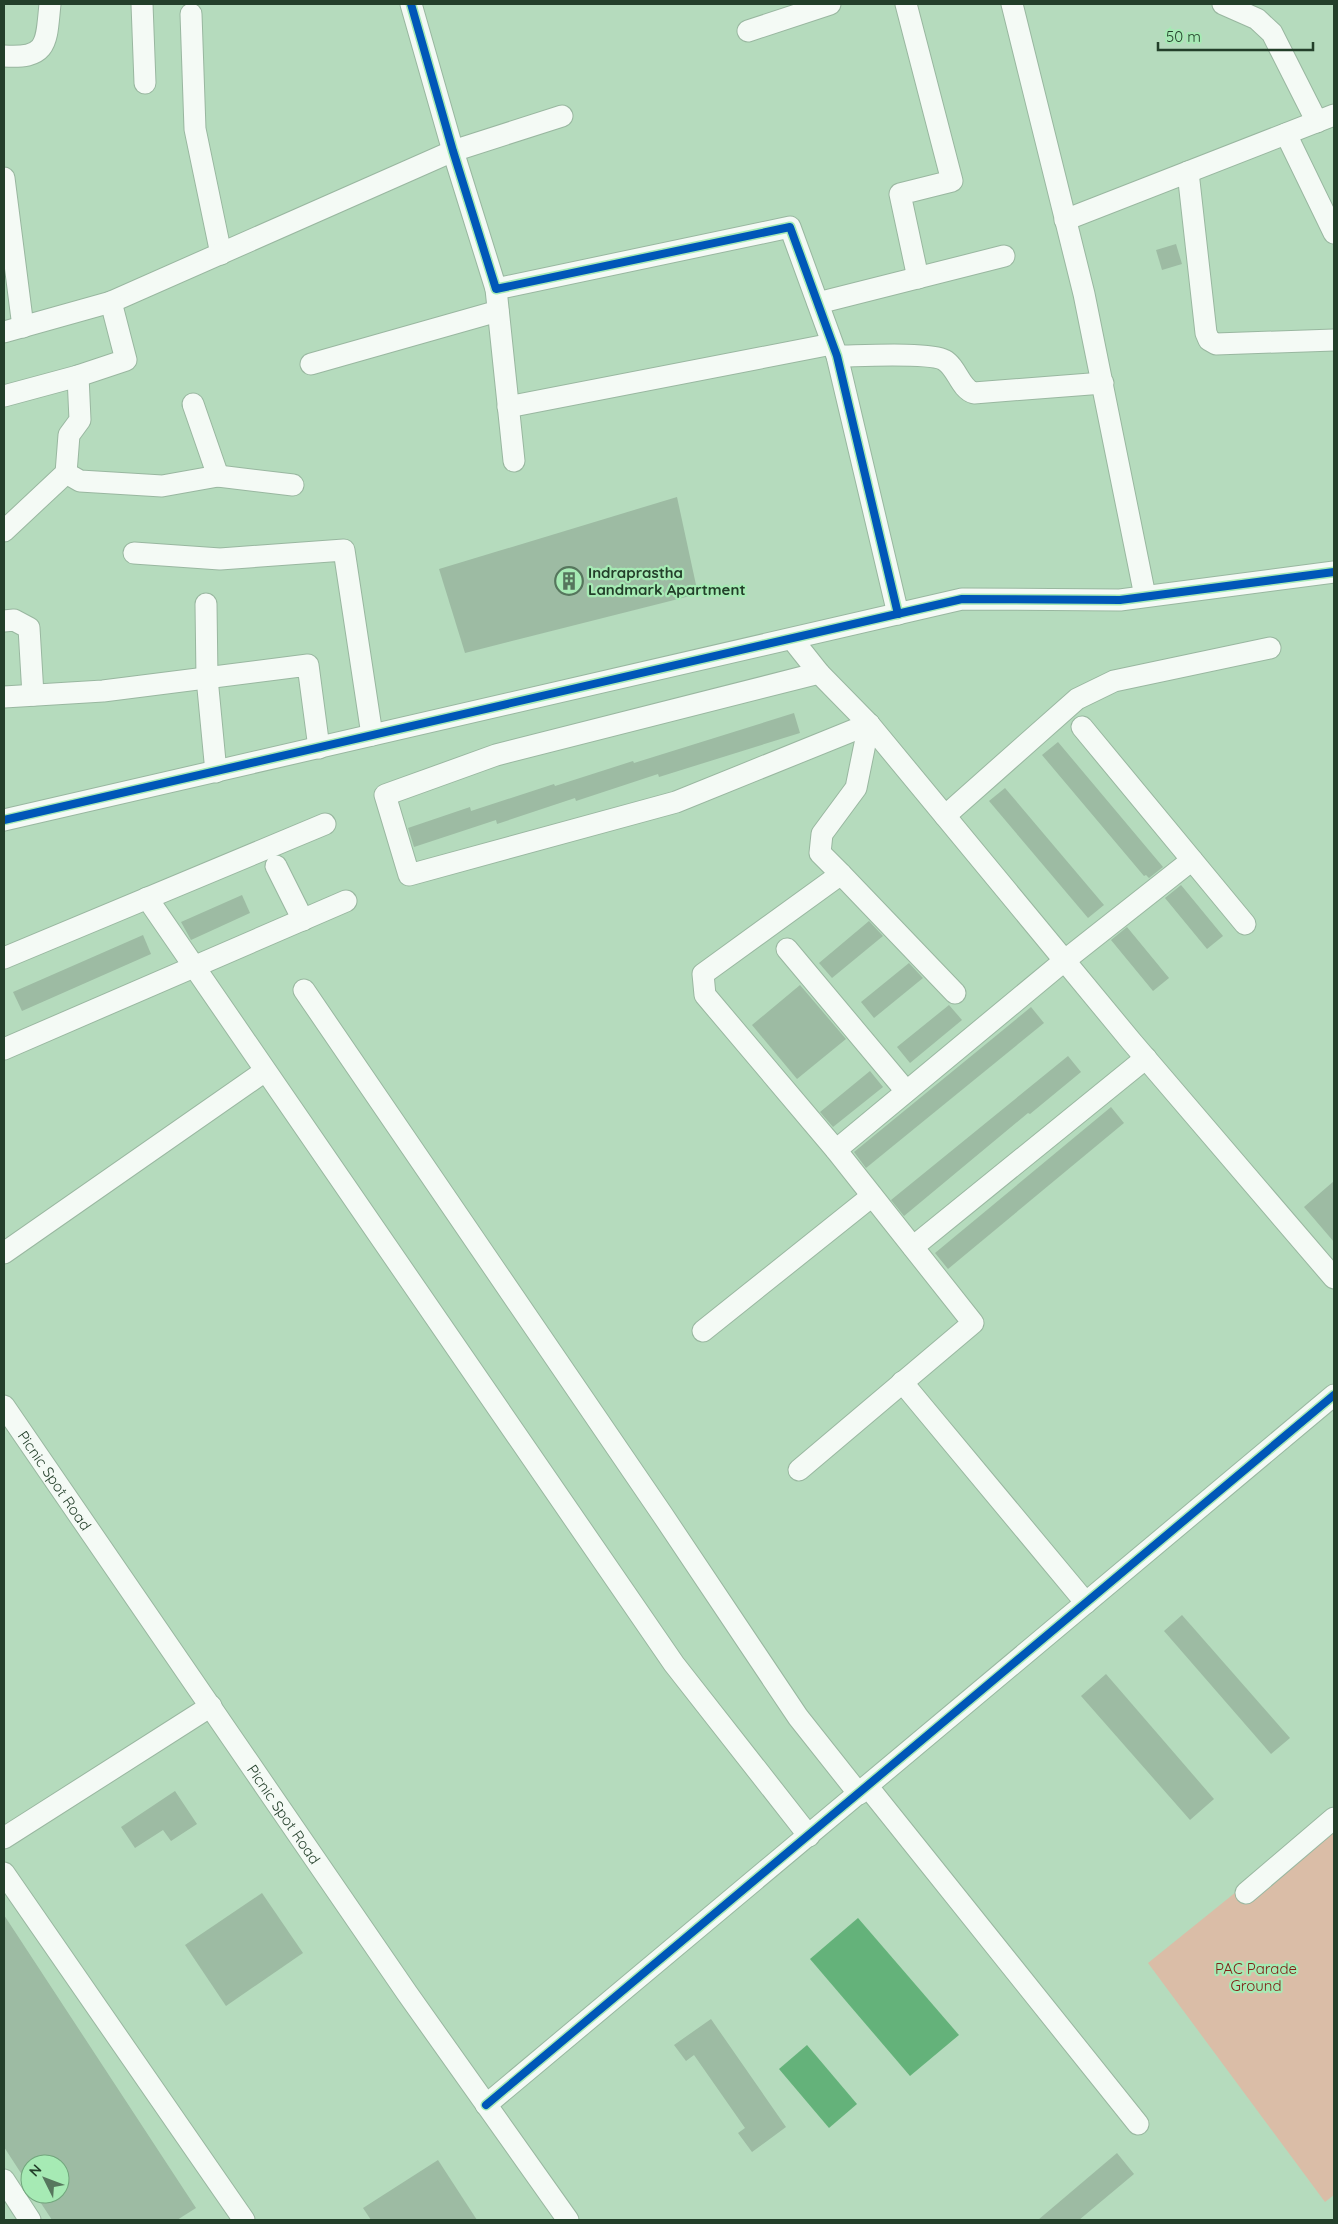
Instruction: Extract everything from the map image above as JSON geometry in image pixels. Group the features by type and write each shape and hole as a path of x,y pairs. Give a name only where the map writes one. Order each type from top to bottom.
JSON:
{"street":[{"path":"4,56 23,57 39,50 46,41 50,4"},
{"path":"142,4 145,83"},
{"path":"411,4 453,151 496,289 514,461"},
{"path":"748,31 830,4"},
{"path":"906,4 952,181 900,194 918,278"},
{"path":"1012,4 1103,383 1145,596"},
{"path":"1065,220 1325,119 1272,33 1257,19 1223,4"},
{"path":"191,14 196,129 221,254"},
{"path":"4,178 13,329 111,302 453,151 562,116"},
{"path":"1286,134 1334,233"},
{"path":"1188,172 1206,333 1209,340 1216,344 1334,340"},
{"path":"496,289 790,228 834,350 898,614"},
{"path":"818,303 1004,256"},
{"path":"4,396 78,376 126,360 111,302"},
{"path":"311,364 498,311"},
{"path":"508,407 834,350 935,357 950,364 968,390 974,393 1103,383"},
{"path":"4,532 66,473 69,435 80,420 78,376"},
{"path":"193,404 218,476"},
{"path":"66,473 80,481 162,486 218,476 293,484"},
{"path":"134,553 220,559 344,550 372,735"},
{"path":"4,820 962,599 1120,600 1334,572"},
{"path":"206,604 207,678 216,772"},
{"path":"4,620 14,620 29,628 34,695"},
{"path":"792,639 819,673 869,724 1146,1058 1334,1278"},
{"path":"945,816 1077,700 1114,681 1270,648"},
{"path":"4,697 103,691 308,665 319,748"},
{"path":"819,673 496,755 385,795 409,875 676,802 869,724"},
{"path":"869,724 856,788 822,834 820,853 955,992"},
{"path":"1082,727 1245,924"},
{"path":"4,958 325,824"},
{"path":"836,1150 1064,960 1192,860"},
{"path":"276,866 303,920"},
{"path":"799,1470 973,1323 836,1150 705,995 703,974 841,874"},
{"path":"147,898 674,1664 809,1836"},
{"path":"4,1050 346,901"},
{"path":"787,949 906,1091"},
{"path":"304,990 662,1514 798,1717 863,1790 1138,2124"},
{"path":"913,1247 1146,1058"},
{"path":"4,1253 265,1071"},
{"path":"703,1331 872,1196"},
{"path":"902,1382 1086,1603"},
{"path":"486,2105 1334,1395"},
{"name":"Picnic Spot Road","path":"4,1406 407,1993 568,2220"},
{"path":"4,1838 211,1706"},
{"path":"1246,1893 1334,1818"},
{"path":"4,1873 240,2219"},
{"path":"4,2180 30,2220"}],"green space":[{"name":"PAC Parade Ground","path":"1334,1813 1334,2195 1325,2202 1148,1963"}],"shaded area":[{"path":"858,1918 959,2035 910,2076 810,1959"},
{"path":"807,2045 857,2104 829,2128 779,2069"}],"building":[{"path":"1176,244 1182,264 1162,270 1156,250"},
{"name":"Indraprastha Landmark Apartment","path":"677,497 698,594 465,653 439,569"},
{"path":"794,713 800,733 659,777 658,774 576,801 575,798 497,824 496,820 414,847 408,828 470,807 471,811 554,784 555,786 633,761 634,763"},
{"path":"1058,742 1163,867 1149,878 1146,875 1144,876 1042,755"},
{"path":"1005,788 1104,905 1088,918 989,801"},
{"path":"1181,885 1223,936 1207,949 1165,898"},
{"path":"242,895 250,913 191,940 181,922"},
{"path":"869,921 883,936 832,978 819,963"},
{"path":"1127,927 1169,978 1153,991 1111,940"},
{"path":"143,935 151,954 22,1011 13,992"},
{"path":"909,963 923,978 874,1018 861,1002"},
{"path":"800,985 846,1039 797,1079 752,1025"},
{"path":"949,1005 962,1020 910,1063 897,1047"},
{"path":"1031,1007 1044,1023 866,1168 854,1152"},
{"path":"1068,1056 1081,1072 1030,1114 1028,1113 904,1216 891,1200"},
{"path":"870,1071 883,1087 833,1127 820,1112"},
{"path":"1111,1107 1124,1123 948,1269 935,1253"},
{"path":"1334,1181 1334,1242 1304,1207"},
{"path":"1182,1615 1290,1738 1271,1754 1164,1631"},
{"path":"1106,1674 1214,1799 1190,1820 1081,1696"},
{"path":"175,1791 197,1824 171,1841 163,1830 135,1848 121,1827"},
{"path":"262,1893 303,1953 226,2006 185,1945"},
{"path":"4,1915 196,2208 177,2220 52,2220 42,2204 70,2204 70,2154 20,2154 20,2172 4,2147"},
{"path":"711,2019 786,2127 752,2152 738,2133 745,2128 694,2055 686,2061 674,2045"},
{"path":"1117,2153 1134,2174 1079,2220 1038,2220"},
{"path":"438,2160 477,2220 371,2220 363,2208"}],"cycle path":[{"path":"411,4 453,151 496,289 790,227 837,356 898,614"},
{"path":"4,820 962,599 1120,600 1334,572"},
{"path":"486,2105 1334,1395"}],"place":[{"name":"Indraprastha Landmark Apartment","path":"569,581"}]}
